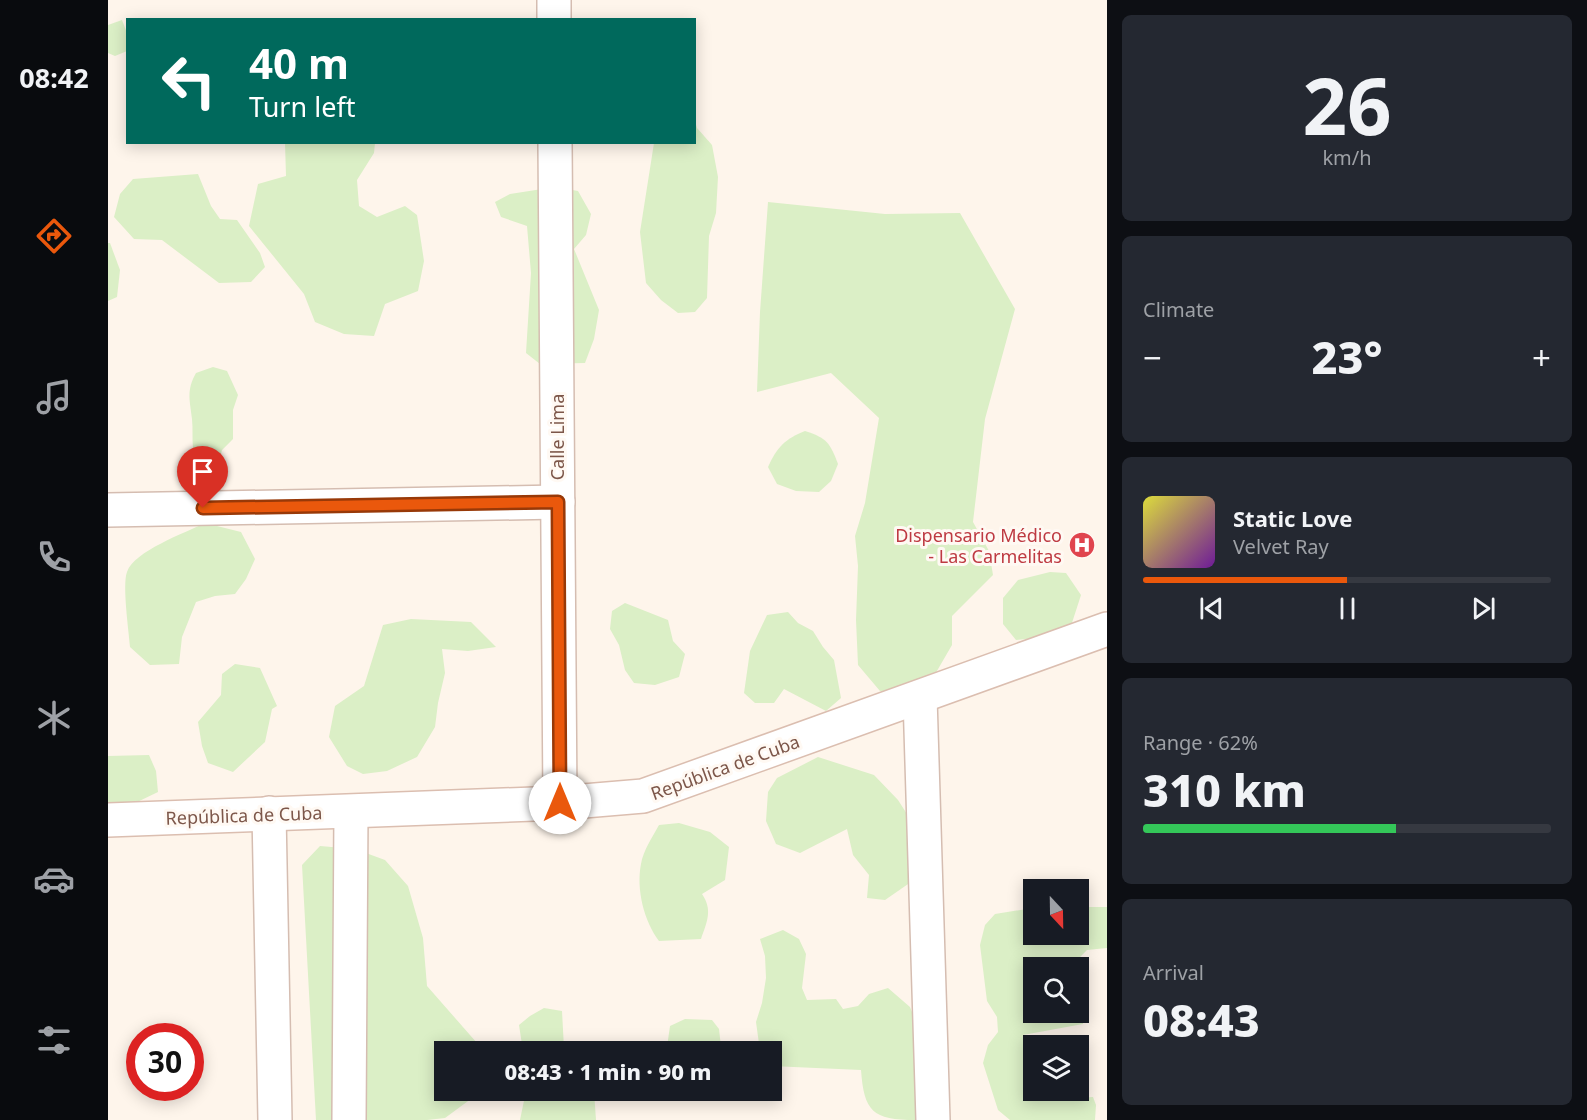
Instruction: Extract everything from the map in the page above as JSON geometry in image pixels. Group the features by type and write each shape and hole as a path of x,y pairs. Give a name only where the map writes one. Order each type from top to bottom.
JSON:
{"street":[{"path":"554,0 554,18"},
{"name":"Calle Lima","path":"555,144 560,803"},
{"path":"108,510 558,502"},
{"name":"República de Cuba","path":"108,820 560,803 643,796 1107,629"},
{"path":"920,697 933,1120"},
{"path":"349,1120 351,812"},
{"path":"269,813 274,1120"}],"green space":[{"path":"122,20 126,30 126,51 115,56 108,53 108,25"},
{"path":"696,124 712,145 718,177 716,213 709,236 707,298 695,312 678,313 661,300 646,283 640,232 654,144 696,144"},
{"path":"285,144 375,144 374,153 357,180 359,206 377,217 405,206 417,215 424,261 418,291 385,304 374,336 344,334 315,322 304,294 249,226 258,184 286,176"},
{"path":"198,174 211,206 220,219 237,220 260,253 265,267 251,282 219,283 162,240 134,239 114,217 120,194 133,179"},
{"path":"555,187 578,191 591,214 586,235 574,249 599,310 594,339 585,363 540,364 526,353 531,273 527,226 501,217 495,202 510,194"},
{"path":"768,202 885,214 960,213 1015,309 985,419 973,522 989,551 993,575 952,616 952,645 934,676 907,694 880,691 858,665 856,620 858,566 855,536 865,503 879,418 831,373 757,392"},
{"path":"108,243 110,243 120,270 117,297 108,301"},
{"path":"213,367 227,371 238,395 233,410 233,439 222,450 219,461 209,462 193,448 190,396 191,385 196,373"},
{"path":"805,431 827,442 838,464 831,481 819,492 796,491 777,484 768,467 782,444"},
{"path":"205,523 241,532 255,559 246,579 235,594 215,596 196,602 182,637 179,664 150,665 130,647 125,597 127,572 139,557 149,550"},
{"path":"1050,572 1066,573 1081,595 1070,629 1046,637 1016,640 1003,624 1003,598 1018,580"},
{"path":"625,603 668,620 673,641 685,654 679,677 655,685 634,683 625,670 619,645 610,629 612,611"},
{"path":"788,612 798,623 813,631 834,660 841,698 826,711 784,689 774,703 755,703 744,693 750,651 767,615"},
{"path":"411,619 471,622 496,647 468,651 442,649 445,673 435,727 417,757 387,771 363,774 347,766 329,737 335,706 364,686 383,625"},
{"path":"235,664 260,668 277,706 272,709 265,742 233,772 208,763 202,746 198,722 221,695 222,674"},
{"path":"149,755 156,771 158,792 131,805 108,808 108,756"},
{"path":"818,757 874,775 898,800 916,828 911,882 885,900 867,898 869,875 853,855 847,829 800,853 776,844 766,821 768,792 777,778"},
{"path":"679,823 710,832 729,847 725,880 702,894 708,911 701,939 659,941 649,924 642,904 641,864 659,825"},
{"path":"320,846 355,849 385,860 408,886 423,938 427,986 475,1041 434,1041 434,1101 468,1101 445,1118 316,1120 302,865"},
{"path":"1089,907 1107,907 1107,948 1087,950 1080,957 1023,957 1023,1023 1083,1024 1023,1035 1023,1101 1089,1101 1089,1097 1093,1097 1096,1105 1095,1120 1010,1120 998,1110 983,1063 988,1045 998,1032 997,1017 987,1001 980,945 985,925 995,914 1023,910 1023,945 1089,945"},
{"path":"783,930 799,939 806,954 802,988 807,1000 836,999 843,1009 858,1006 869,994 888,988 910,1007 924,1042 927,1102 916,1120 889,1118 873,1110 865,1095 861,1070 782,1066 782,1041 759,1041 756,1022 766,978 765,956 760,939"},
{"path":"544,1008 562,1011 564,1041 521,1041 519,1025"},
{"path":"685,1019 712,1020 719,1029 720,1041 668,1041 670,1026"},
{"path":"524,1101 595,1101 596,1120 520,1120"}],"place":[{"name":"Dispensario Médico - Las Carmelitas","path":"1082,545"}],"route":[{"path":"203,508 558,502 560,803"}]}
